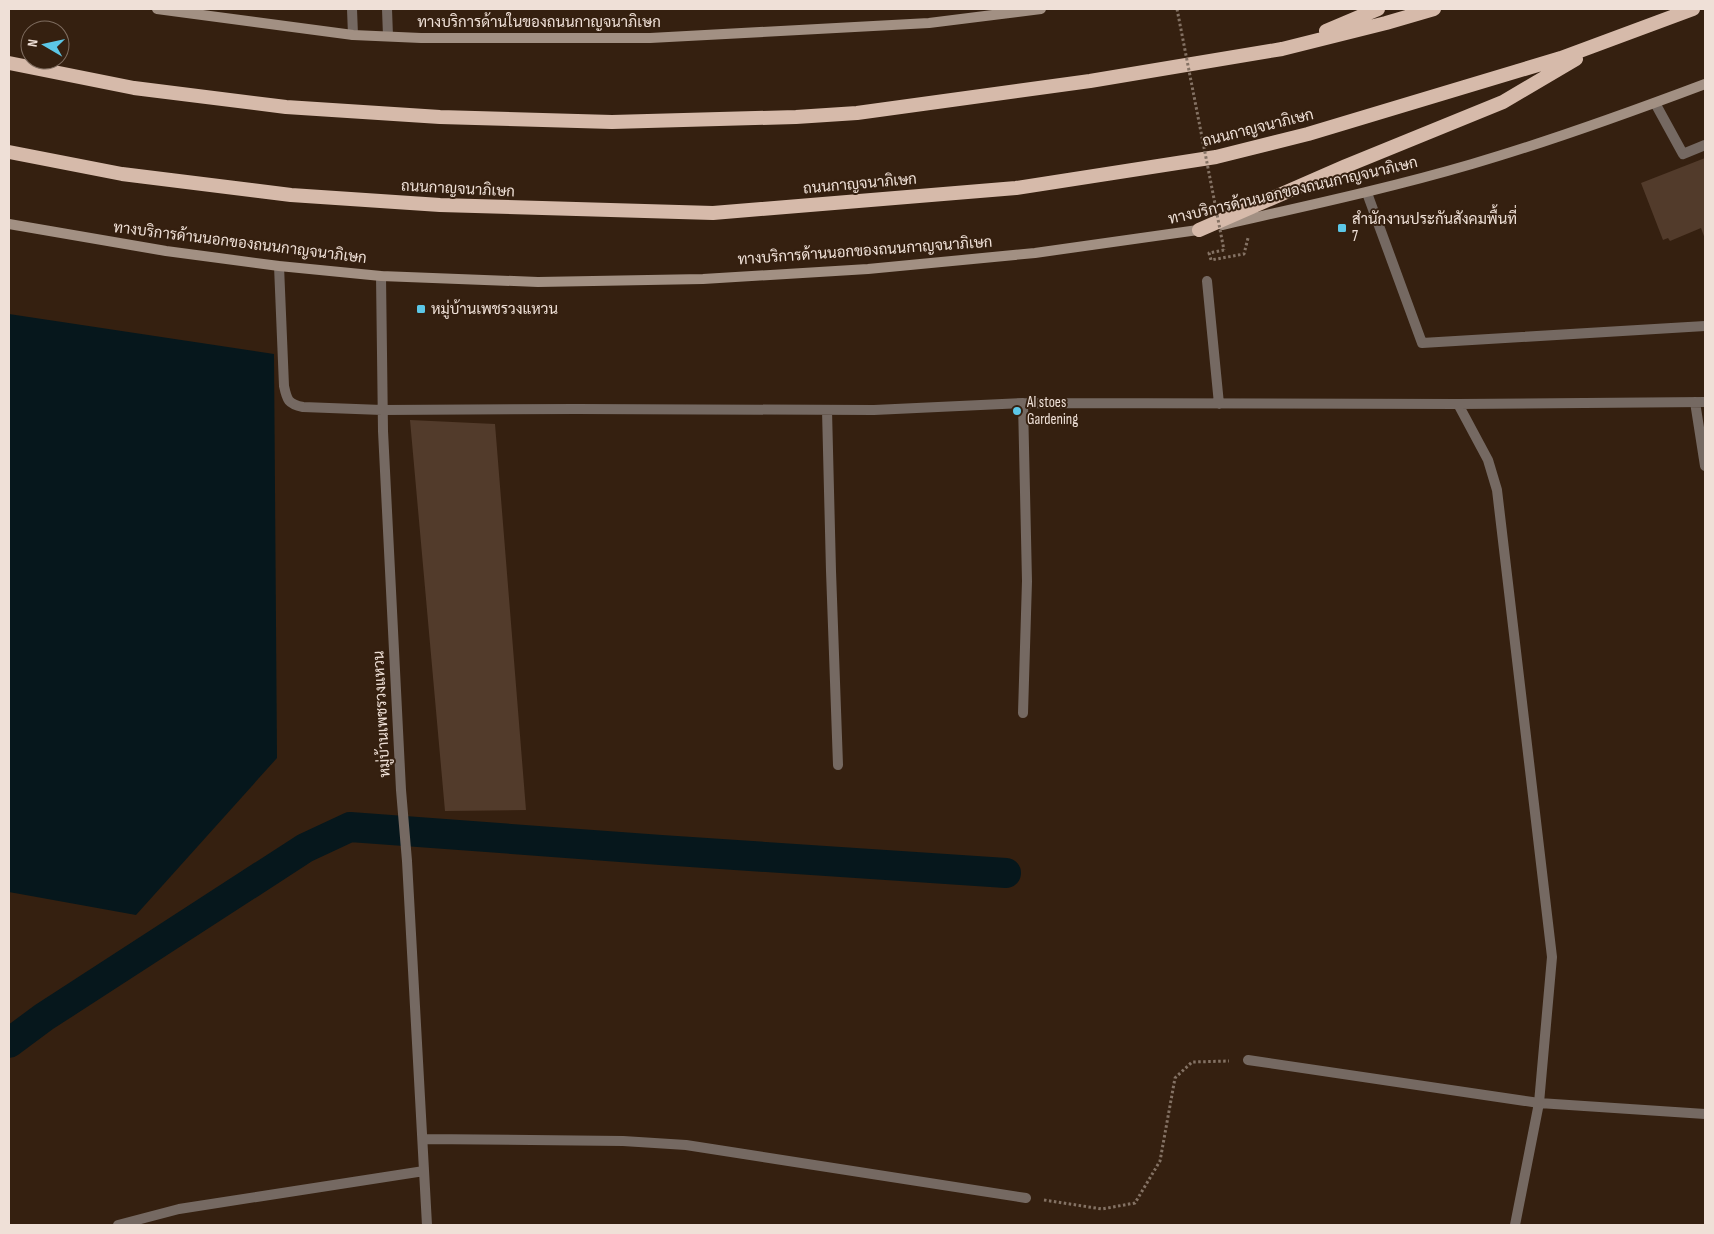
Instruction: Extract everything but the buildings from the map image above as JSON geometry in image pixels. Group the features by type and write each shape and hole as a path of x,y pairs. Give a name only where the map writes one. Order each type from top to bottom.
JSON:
{"highway":[{"path":"1282,49 1378,9"},
{"path":"9,63 134,88 286,107 440,117 612,122 796,117 857,113 1090,81 1282,49 1434,9"},
{"name":"ถนนกาญจนาภิเษก","path":"9,152 122,174 291,195 440,205 713,213 1016,188 1216,157 1318,131 1561,58 1693,9"},
{"path":"1199,230 1346,166 1504,102 1607,41"}],"main road":[{"name":"ทางบริการด้านในของถนนกาญจนาภิเษก","path":"158,9 353,35 650,38 930,23 1041,9"},
{"name":"ทางบริการด้านนอกของถนนกาญจนาภิเษก","path":"9,224 166,251 279,266 381,276 538,282 712,278 868,269 1025,254 1199,230 1367,192 1474,164 1607,121 1705,84"}],"street":[{"path":"352,9 353,35"},
{"path":"387,9 388,36"},
{"path":"1655,103 1683,154 1705,144"},
{"path":"1367,192 1422,343 1705,326"},
{"path":"279,266 284,386 287,400 295,406 382,410 874,410 1023,403 1458,404 1700,402 1705,466"},
{"name":"หมู่บ้านเพชรวงแหวน","path":"381,276 382,410 401,790 407,860 427,1225"},
{"path":"1207,280 1219,404"},
{"path":"1023,403 1027,581 1023,713"},
{"path":"1458,404 1488,460 1497,490 1552,956 1539,1103 1515,1225"},
{"path":"827,410 838,765"},
{"path":"1248,1060 1539,1103 1705,1114"},
{"path":"423,1139 623,1141 686,1145 1026,1198"},
{"path":"118,1225 178,1209 424,1171"}],"path":[{"path":"1177,9 1224,250 1209,253 1210,260 1244,254"},
{"path":"1026,1198 1102,1209 1134,1203 1160,1161 1175,1078 1192,1062 1248,1060"}],"shaded area":[{"path":"9,314 274,354 277,758 136,915 9,892"}],"waterway":[{"path":"9,1043 44,1017 305,848 350,827 1006,873"}],"place":[{"name":"สำนักงานประกันสังคมพื้นที่ 7","path":"1342,228"},
{"name":"หมู่บ้านเพชรวงแหวน","path":"421,309"},
{"name":"Al stoes Gardening","path":"1017,411"}]}
